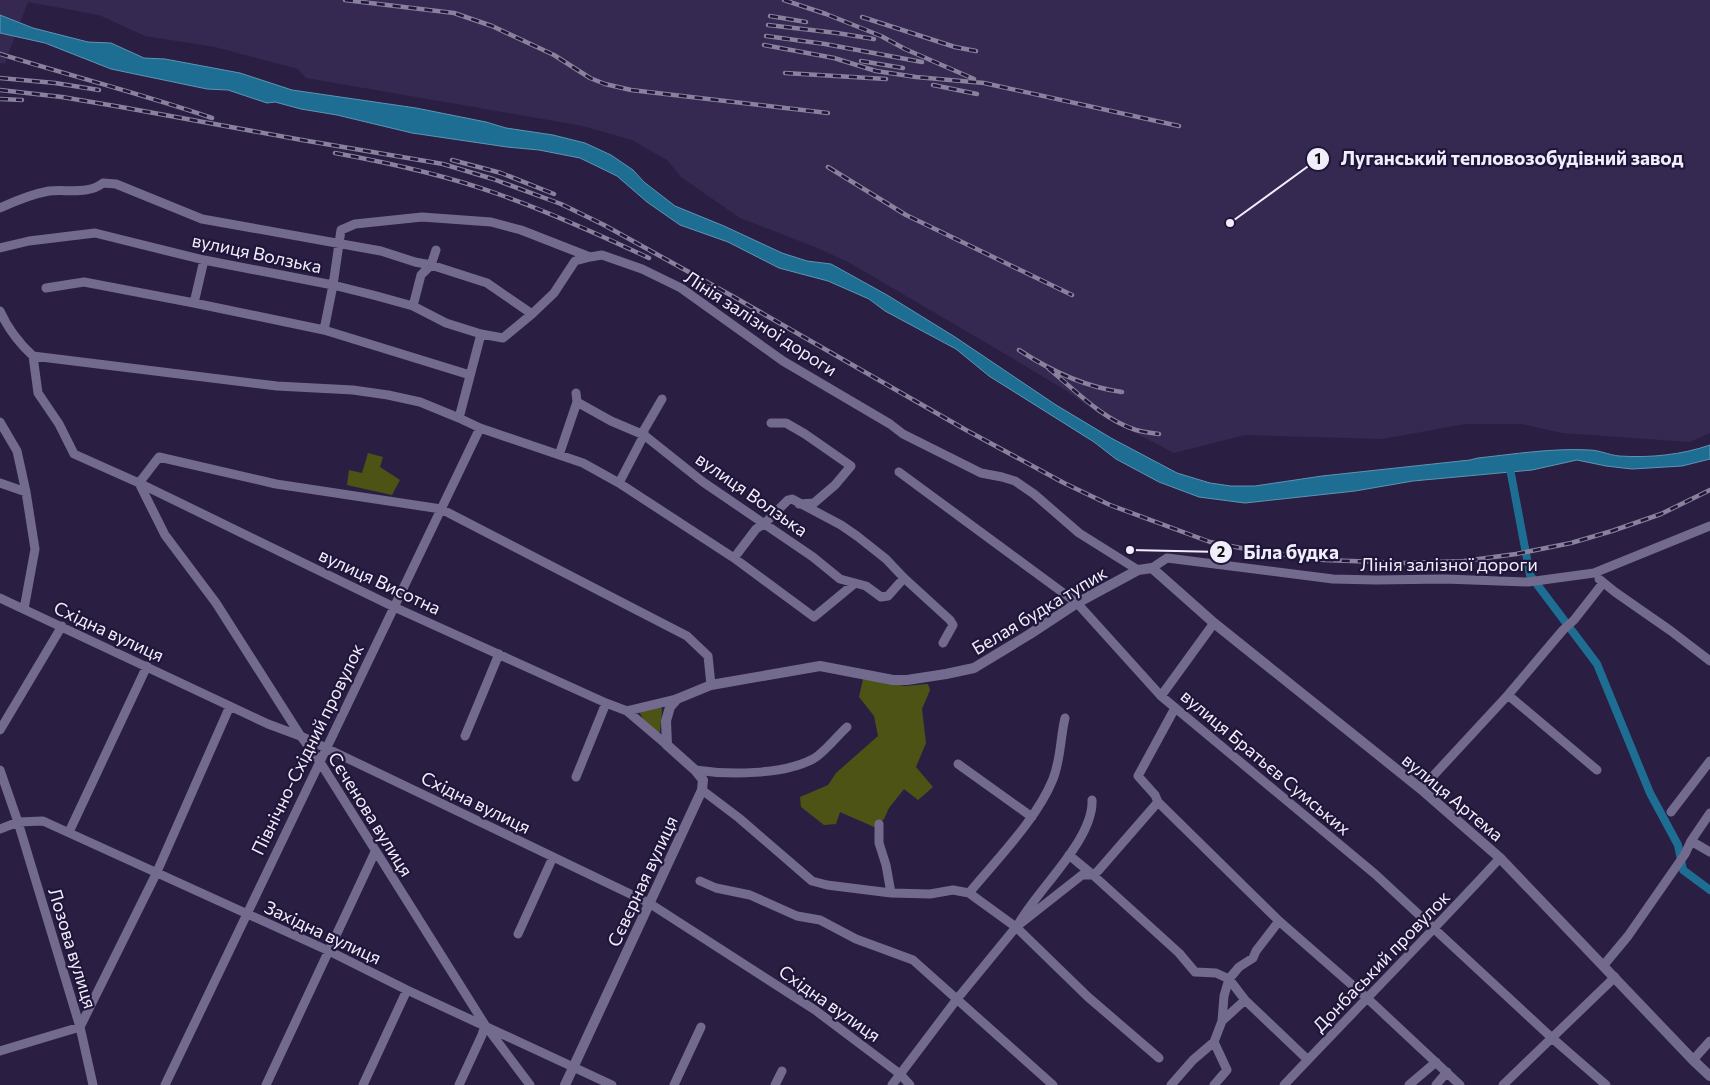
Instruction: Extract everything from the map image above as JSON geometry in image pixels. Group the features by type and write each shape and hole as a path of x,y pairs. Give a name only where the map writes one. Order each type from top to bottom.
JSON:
{"street":[{"path":"0,208 48,191 94,190 102,183 116,184 202,219 381,251 414,262 431,265 487,283 532,314 554,293 575,261 590,257"},
{"name":"Лінія залізної дороги","path":"339,243 341,230 355,224 422,218 491,222 521,230 590,257 602,255 642,269 681,288 783,361 890,424 903,434 981,473 1015,481 1034,494 1079,533 1138,570"},
{"name":"вулиця Волзька","path":"0,248 29,241 96,233 204,260 333,285 413,306 446,323 481,334 503,338 532,314"},
{"path":"324,330 339,243"},
{"path":"413,306 421,275 431,265 436,250"},
{"path":"194,303 204,260"},
{"path":"46,288 84,282 194,303 324,330 470,375"},
{"path":"0,312 20,344 33,356 277,386 353,390 388,395 420,402 480,428 583,463 619,483 734,558 814,617 854,584"},
{"path":"459,418 481,334"},
{"name":"вулиця Висотна","path":"33,356 38,393 59,424 74,454 394,607 627,711"},
{"name":"вулиця Волзька","path":"559,456 577,397 611,421 644,435 703,482 813,557 840,579 866,586 881,597 888,596 904,578"},
{"path":"619,483 644,435 644,430 662,399"},
{"path":"0,422 17,451 35,549 24,609"},
{"path":"770,423 786,423 851,466 835,485 814,503 799,504"},
{"name":"Північно-Східний провулок","path":"165,1085 480,428"},
{"path":"139,484 158,457 276,484 441,509 687,636 708,656 711,685"},
{"name":"вулиця Братьєв Сумських","path":"899,472 1077,603 1161,696 1375,874 1552,1038 1606,1085"},
{"path":"0,483 26,492"},
{"name":"Сєченова вулиця","path":"139,484 165,535 216,603 300,735 320,762 485,1025 530,1085"},
{"path":"734,558 756,528 764,523 788,500 792,499 822,514 857,536 886,559 950,620 953,626 943,642"},
{"name":"Лінія залізної дороги","path":"1152,568 1167,558 1333,579 1445,578 1528,582 1545,581 1594,573 1710,526"},
{"name":"Белая будка тупик","path":"677,699 711,685 820,666 894,680 907,680 974,668 1077,603 1138,570 1152,568"},
{"name":"вулиця Артема","path":"1152,568 1214,622 1421,789 1500,858 1710,1076"},
{"path":"1594,573 1603,583 1710,661"},
{"path":"1421,789 1508,695 1563,630 1574,620 1603,583"},
{"name":"Східна вулиця","path":"0,598 268,724 300,735 649,903 815,1010 900,1074 910,1085"},
{"path":"1161,696 1214,622"},
{"path":"0,730 62,626"},
{"path":"465,736 499,654"},
{"path":"69,832 146,666"},
{"path":"1508,695 1596,770"},
{"path":"627,711 677,699"},
{"path":"667,745 666,721 670,707 677,699"},
{"path":"576,777 606,703"},
{"path":"0,1051 80,1027 156,874 230,706"},
{"path":"1175,708 1138,776 1155,795 1158,802 1279,921 1368,998 1460,1085"},
{"path":"627,711 695,770 703,780 702,790 739,818 812,881 827,885 891,893 930,894 953,890 969,893 1016,928 1088,997 1159,1058"},
{"path":"969,893 1037,811 1054,778 1061,751 1061,734 1065,718"},
{"path":"695,770 712,773 778,771 814,759 847,727"},
{"path":"1671,812 1710,760"},
{"path":"958,764 1032,816"},
{"name":"Лозова вулиця","path":"0,770 18,822 80,1027 93,1085"},
{"name":"Сєвєрная вулиця","path":"565,1085 702,790"},
{"path":"892,1085 957,998 1016,928 1026,910 1069,855 1085,829 1093,807 1092,800"},
{"path":"1016,928 1082,875 1093,875 1098,871 1158,802"},
{"path":"1603,966 1628,936 1685,854 1691,841 1710,813"},
{"name":"Західна вулиця","path":"0,829 18,822 43,821 329,951 407,990 612,1085"},
{"path":"880,824 879,843 886,864 891,893"},
{"path":"1691,841 1710,852"},
{"path":"266,1085 375,852"},
{"path":"1069,855 1179,953 1196,972 1216,973 1229,979 1245,1000 1308,1060"},
{"path":"518,934 553,857"},
{"name":"Донбаський провулок","path":"1284,1085 1500,858"},
{"path":"700,881 716,888 750,896 797,916 820,920 856,939 913,960 1053,1085"},
{"path":"1171,1085 1193,1060 1214,1042 1222,1021 1224,996 1229,979 1239,966 1253,958 1256,951 1279,921"},
{"path":"1503,1085 1615,977"},
{"path":"363,1085 407,990"},
{"path":"1222,1021 1245,1000"},
{"path":"459,1085 485,1025"},
{"path":"674,1085 701,1027"},
{"path":"1693,1060 1710,1041"},
{"path":"1214,1042 1227,1070 1214,1085"},
{"path":"1409,1085 1436,1062"},
{"path":"775,1085 782,1071"},
{"path":"1436,1085 1447,1072"}],"shaded area":[{"path":"0,0 1710,0 1710,433 1690,442 1562,433 1522,424 1465,424 1382,439 1245,435 1174,453 1101,415 1062,388 848,262 740,218 681,177 667,160 632,140 583,126 306,78 298,69 215,47 145,36 99,15 28,2 5,63 0,63"}],"green space":[{"path":"368,453 383,457 380,467 400,480 392,495 347,485 349,470 362,473"},
{"path":"863,679 905,686 928,684 930,690 922,709 926,743 916,767 933,787 918,800 904,789 889,808 884,819 874,827 840,812 836,824 824,825 801,807 800,797 828,785 836,773 878,736 874,716 859,697"},
{"path":"661,707 660,732 657,732 643,719 640,713 641,711"}],"water":[{"path":"0,15 33,28 88,42 111,43 144,58 165,59 240,73 292,90 416,108 585,143 611,155 633,170 644,182 675,206 782,253 807,261 831,264 887,295 955,337 1056,405 1111,438 1177,473 1210,483 1231,486 1255,486 1322,476 1561,450 1593,450 1619,456 1642,457 1677,453 1710,445 1710,459 1682,466 1632,469 1577,460 1532,470 1413,481 1355,491 1245,503 1199,497 1159,482 1116,459 1094,442 989,376 956,349 885,311 869,299 828,281 779,268 728,242 680,225 647,202 617,176 580,158 539,150 412,133 275,102 267,103 228,90 207,89 111,69 45,43 0,33"}],"waterway":[{"path":"1509,463 1530,575 1597,664 1650,793 1678,845 1683,870 1710,890"}],"railway":[{"path":"345,0 454,13 492,26 554,55 590,78 605,84 631,90 828,113"},
{"path":"784,0 881,36 905,49 974,79"},
{"path":"770,16 806,22"},
{"path":"862,17 955,47 976,51"},
{"path":"768,25 874,39"},
{"path":"766,36 825,44 922,62"},
{"path":"764,45 834,58 876,71 916,77 984,83 1179,126"},
{"path":"0,54 212,118"},
{"path":"861,61 903,68"},
{"path":"785,73 886,79"},
{"path":"0,78 55,83 99,90"},
{"path":"933,85 977,94"},
{"path":"0,90 62,97 443,164 493,179 561,204 604,225 734,297 966,430 1064,483 1110,505 1210,542 1251,550 1324,560 1405,563 1464,561 1516,554 1571,543 1661,514 1710,490"},
{"path":"0,99 22,100"},
{"path":"335,153 417,170 478,187 556,216 649,258"},
{"path":"452,160 501,173 554,194"},
{"path":"828,167 906,215 1072,295"},
{"path":"1019,350 1043,365 1068,377 1108,390 1122,392"},
{"path":"1048,368 1089,403 1112,419 1136,430 1159,434"}],"place":[{"name":"Луганський тепловозобудівний завод","path":"1230,223"},
{"name":"Біла будка","path":"1130,550"}]}
